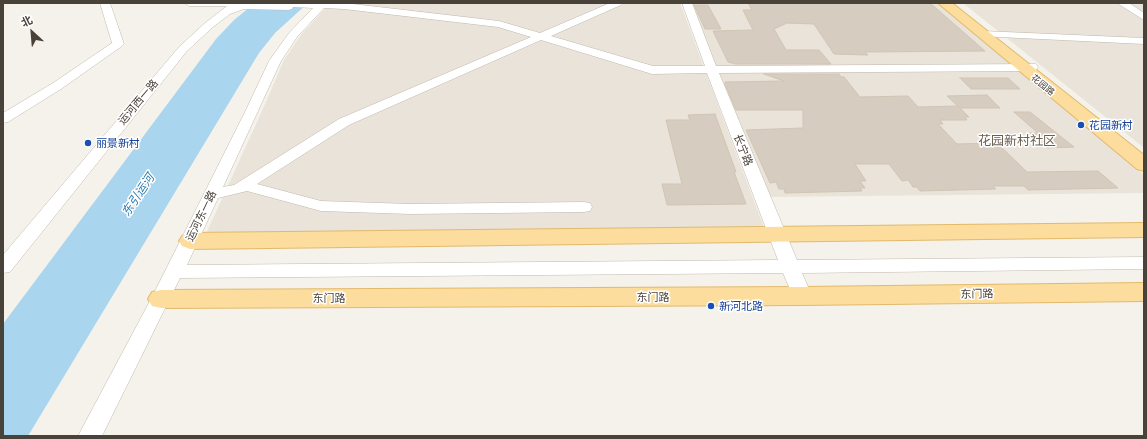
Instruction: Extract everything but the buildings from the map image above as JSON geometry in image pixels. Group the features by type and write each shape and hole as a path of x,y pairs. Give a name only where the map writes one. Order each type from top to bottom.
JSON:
{"main road":[{"name":"花园路","path":"944,3 1027,67 1144,165"},
{"name":"花园路","path":"951,3 986,34"},
{"name":"花园路","path":"1027,67 1144,155"},
{"path":"190,241 1144,230"},
{"name":"东门路","path":"161,299 802,296 1144,292"}],"street":[{"path":"3,119 57,86 118,44 104,3"},
{"path":"189,3 235,8 242,4 308,9"},
{"path":"276,3 308,9"},
{"path":"211,195 240,188 344,122 618,3"},
{"name":"长宁路","path":"687,3 712,70 802,296"},
{"path":"1122,3 1144,17"},
{"path":"322,4 499,24 652,70 1027,67"},
{"name":"运河东一路","path":"90,436 190,241 275,61 293,35 308,9 322,4"},
{"name":"运河西一路","path":"3,267 183,49 229,7"},
{"path":"986,34 1144,41"},
{"path":"244,185 321,206 410,209 584,207"},
{"path":"174,272 1144,263"}],"shaded area":[{"path":"330,3 680,3 764,228 206,234 284,60 301,35"},
{"name":"花园新村","path":"690,3 941,3 1144,175 1144,193 766,197"},
{"path":"963,3 1144,3 1144,147 1143,147"}],"water":[{"name":"东引运河","path":"255,3 308,3 275,33 259,53 28,436 3,436 3,324 216,39 234,20"}],"place":[{"name":"花园新村","path":"1081,125"},
{"name":"丽景新村","path":"88,143"},
{"name":"新河北路","path":"711,306"}],"district":[{"name":"花园新村社区","path":"1017,141"}]}
